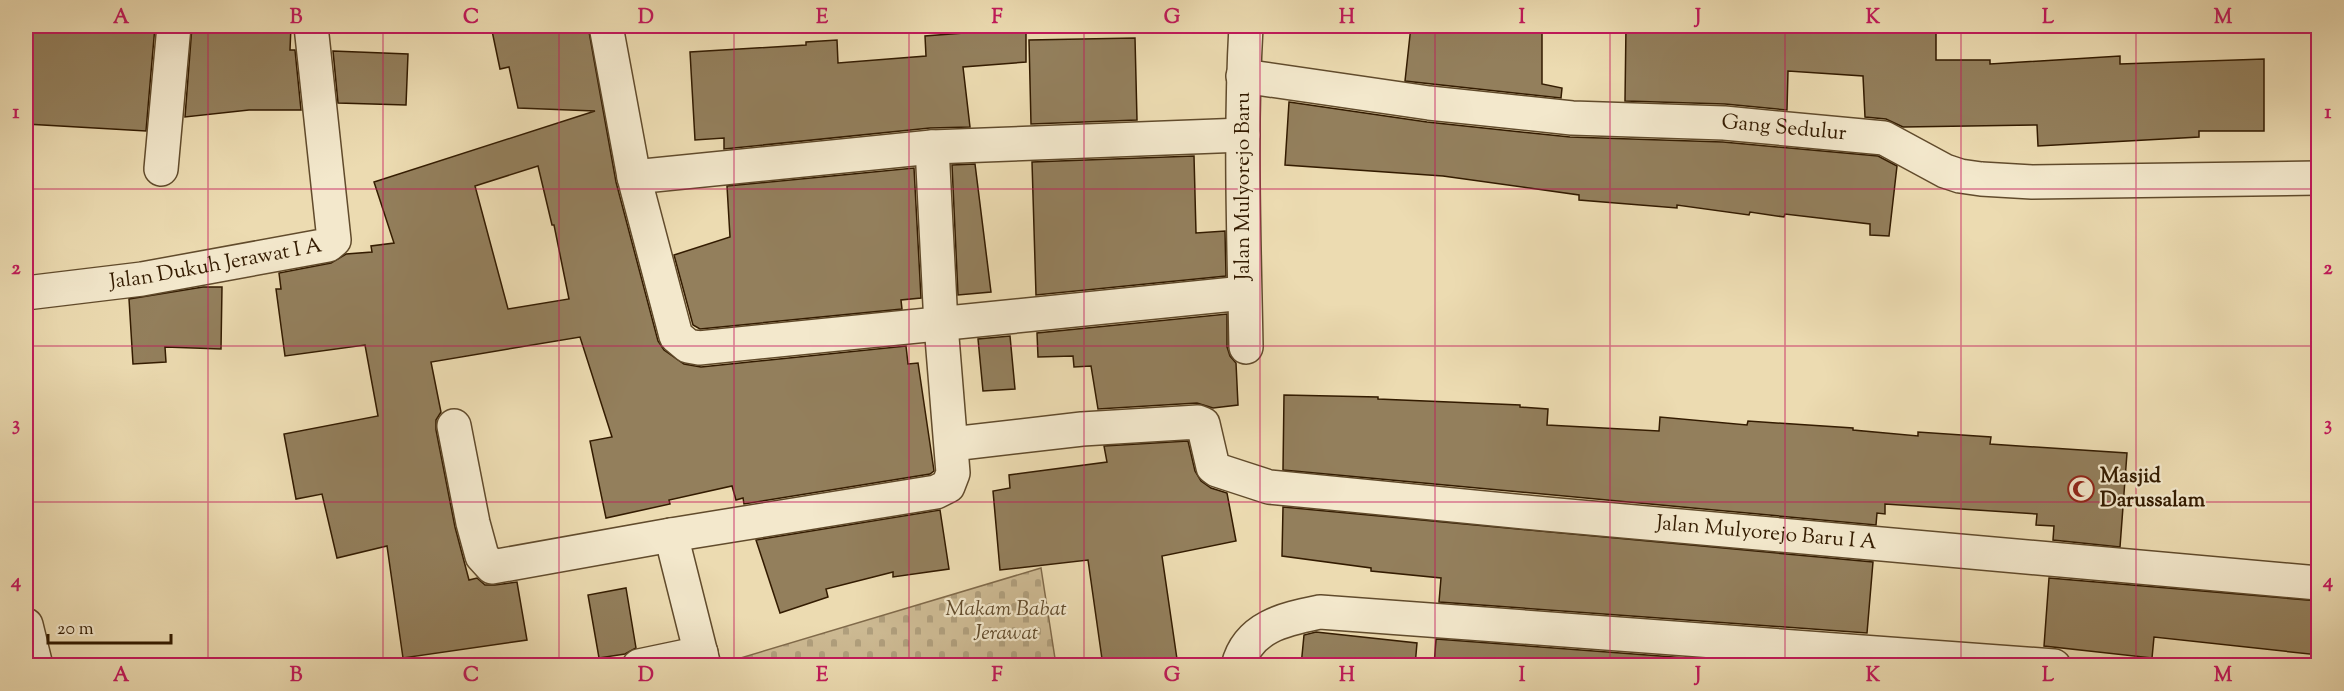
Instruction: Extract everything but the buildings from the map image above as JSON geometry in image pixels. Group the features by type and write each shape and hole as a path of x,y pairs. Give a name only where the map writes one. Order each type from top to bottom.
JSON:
{"street":[{"path":"162,168 174,26"},
{"name":"Jalan Dukuh Jerawat I A","path":"26,293 142,279 328,244 334,240 311,26"},
{"path":"606,26 634,177 676,336 688,346 699,348 941,325 1244,293"},
{"name":"Jalan Mulyorejo Baru","path":"1246,26 1243,135 1246,347"},
{"name":"Gang Sedulur","path":"1244,76 1430,103 1572,118 1724,123 1884,138 1945,171 1960,176 1981,178 2032,182 2319,178"},
{"path":"634,177 932,147 1243,135"},
{"path":"453,426 482,556 492,567 936,492 948,486 954,473 941,325 932,147"},
{"name":"Jalan Mulyorejo Baru I A","path":"952,444 1082,429 1198,422 1203,424 1213,467 1217,471 1269,487 2319,583"},
{"path":"639,666 702,659 671,535"},
{"path":"1238,666 1241,653 1254,636 1283,619 1320,612 1817,657 2054,666"},
{"path":"26,625 36,666"}],"green space":[{"name":"Makam Babat Jerawat","path":"1041,568 1056,665 717,666 717,665"}],"place":[{"name":"Masjid Darussalam","path":"2081,489"}]}
